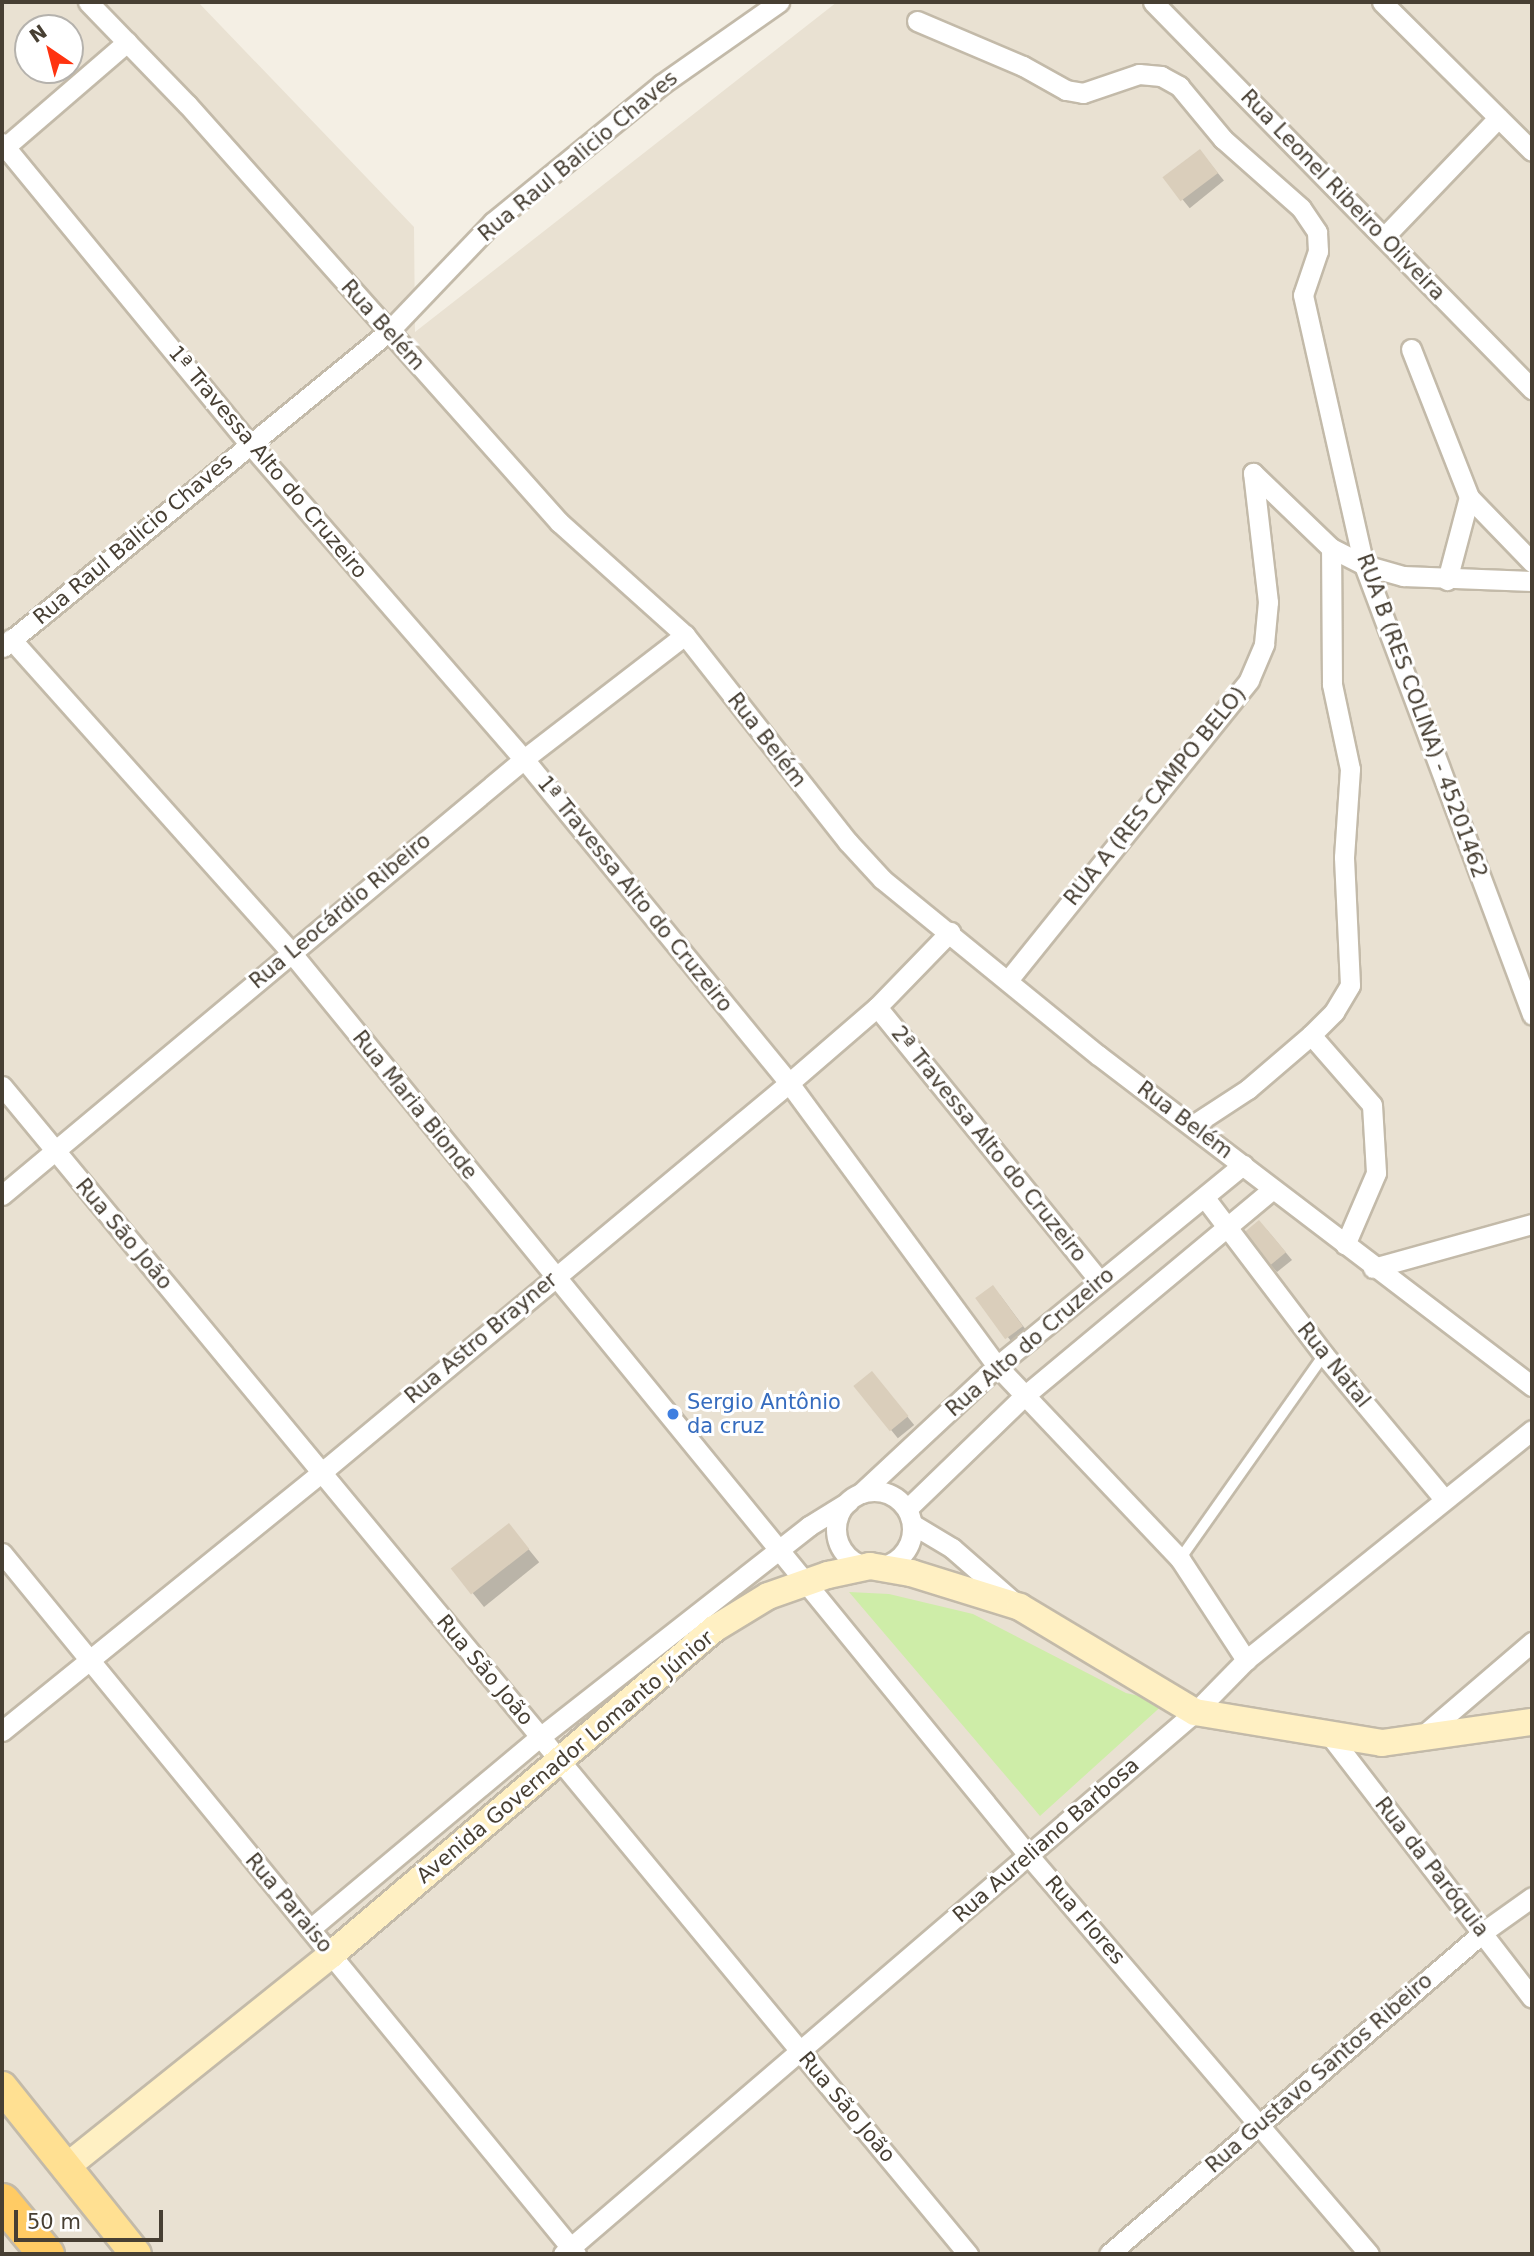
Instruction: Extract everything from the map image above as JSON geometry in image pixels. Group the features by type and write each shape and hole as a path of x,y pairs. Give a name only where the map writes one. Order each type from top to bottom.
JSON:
{"highway":[{"path":"2,2201 46,2254"}],"main road":[{"name":"Avenida Governador Lomanto Júnior","path":"65,2168 332,1954 714,1629 768,1596 805,1583 870,1566 911,1573 1020,1607 1195,1712 1331,1737 1382,1743 1532,1722"},
{"path":"2,2087 136,2254"}],"street":[{"name":"Rua Belém","path":"88,2 559,522 685,635 848,842 882,879 1009,979 1098,1055 1193,1125 1373,1268 1532,1386"},
{"name":"Rua Raul Balicio Chaves","path":"6,643 248,442 388,332 493,222 662,84 779,2"},
{"name":"Rua Leonel Ribeiro Oliveira","path":"1153,2 1532,389"},
{"path":"1382,2 1532,150"},
{"name":"RUA B (RES COLINA) - 45201462","path":"917,21 1023,66 1066,90 1083,93 1139,74 1161,76 1179,86 1253,170 1301,208 1317,232 1318,251 1303,295 1364,565 1532,1014"},
{"path":"3,145 127,42"},
{"path":"1384,237 1498,118"},
{"name":"1ª Travessa Alto do Cruzeiro","path":"3,145 248,442 524,759 789,1083 997,1366 1023,1397 1180,1559 1246,1660"},
{"path":"1411,349 1469,497 1532,562"},
{"name":"RUA A (RES CAMPO BELO)","path":"1009,979 1249,680 1264,644 1268,602 1253,473 1331,548"},
{"path":"1447,580 1469,497"},
{"path":"1193,1125 1248,1089 1311,1035 1334,1012 1350,985 1344,857 1350,769 1332,684 1331,548 1364,565 1403,576 1447,580 1532,581"},
{"name":"Rua Leocárdio Ribeiro","path":"2,1195 290,951 524,759 685,635"},
{"name":"Rua Maria Bionde","path":"6,643 290,951 805,1583"},
{"name":"Rua Astro Brayner","path":"2,1731 85,1659 321,1472 789,1083 877,1007 950,932"},
{"name":"2ª Travessa Alto do Cruzeiro","path":"877,1007 1100,1281"},
{"path":"1311,1035 1372,1105 1377,1173 1345,1245"},
{"name":"Rua São João","path":"2,1086 968,2254"},
{"name":"Rua Alto do Cruzeiro","path":"310,1929 540,1737 854,1498 997,1366 1243,1165"},
{"name":"Rua Alto do Cruzeiro","path":"910,1516 1023,1397 1228,1230 1273,1189"},
{"path":"1205,1198 1228,1230"},
{"path":"1373,1268 1532,1224"},
{"name":"Rua Natal","path":"1228,1230 1324,1354 1443,1498"},
{"name":"Rua Aureliano Barbosa","path":"570,2252 800,2050 1195,1712 1246,1660 1443,1498 1532,1430"},
{"path":"910,1516 901,1555 870,1566 856,1562 838,1541 840,1513 854,1498 892,1495 910,1516 952,1548 1020,1607"},
{"name":"Rua Paraiso","path":"2,1553 85,1659 332,1954 570,2252"},
{"name":"Rua Flores","path":"805,1583 1029,1856 1261,2123 1369,2254"},
{"path":"1420,1738 1532,1642"},
{"name":"Rua da Paróquia","path":"1331,1737 1532,1998"},
{"name":"Rua Gustavo Santos Ribeiro","path":"1109,2254 1483,1932 1532,1897"}],"lane":[{"path":"1180,1559 1324,1354"}],"shaded area":[{"path":"2,2 198,2 414,227 415,332 837,2 1532,2 1532,2254 2,2254"}],"green space":[{"path":"849,1592 889,1594 973,1614 1126,1693 1166,1702 1040,1816"}],"building":[{"path":"1200,149 1218,173 1181,201 1162,177"},
{"path":"1259,1220 1286,1252 1268,1267 1241,1235"},
{"path":"993,1285 1023,1326 1005,1339 975,1298"},
{"path":"872,1371 909,1416 890,1431 853,1386"},
{"path":"509,1523 529,1549 471,1595 451,1569"}],"place":[{"name":"Sergio Antônio da cruz","path":"673,1414"}]}
